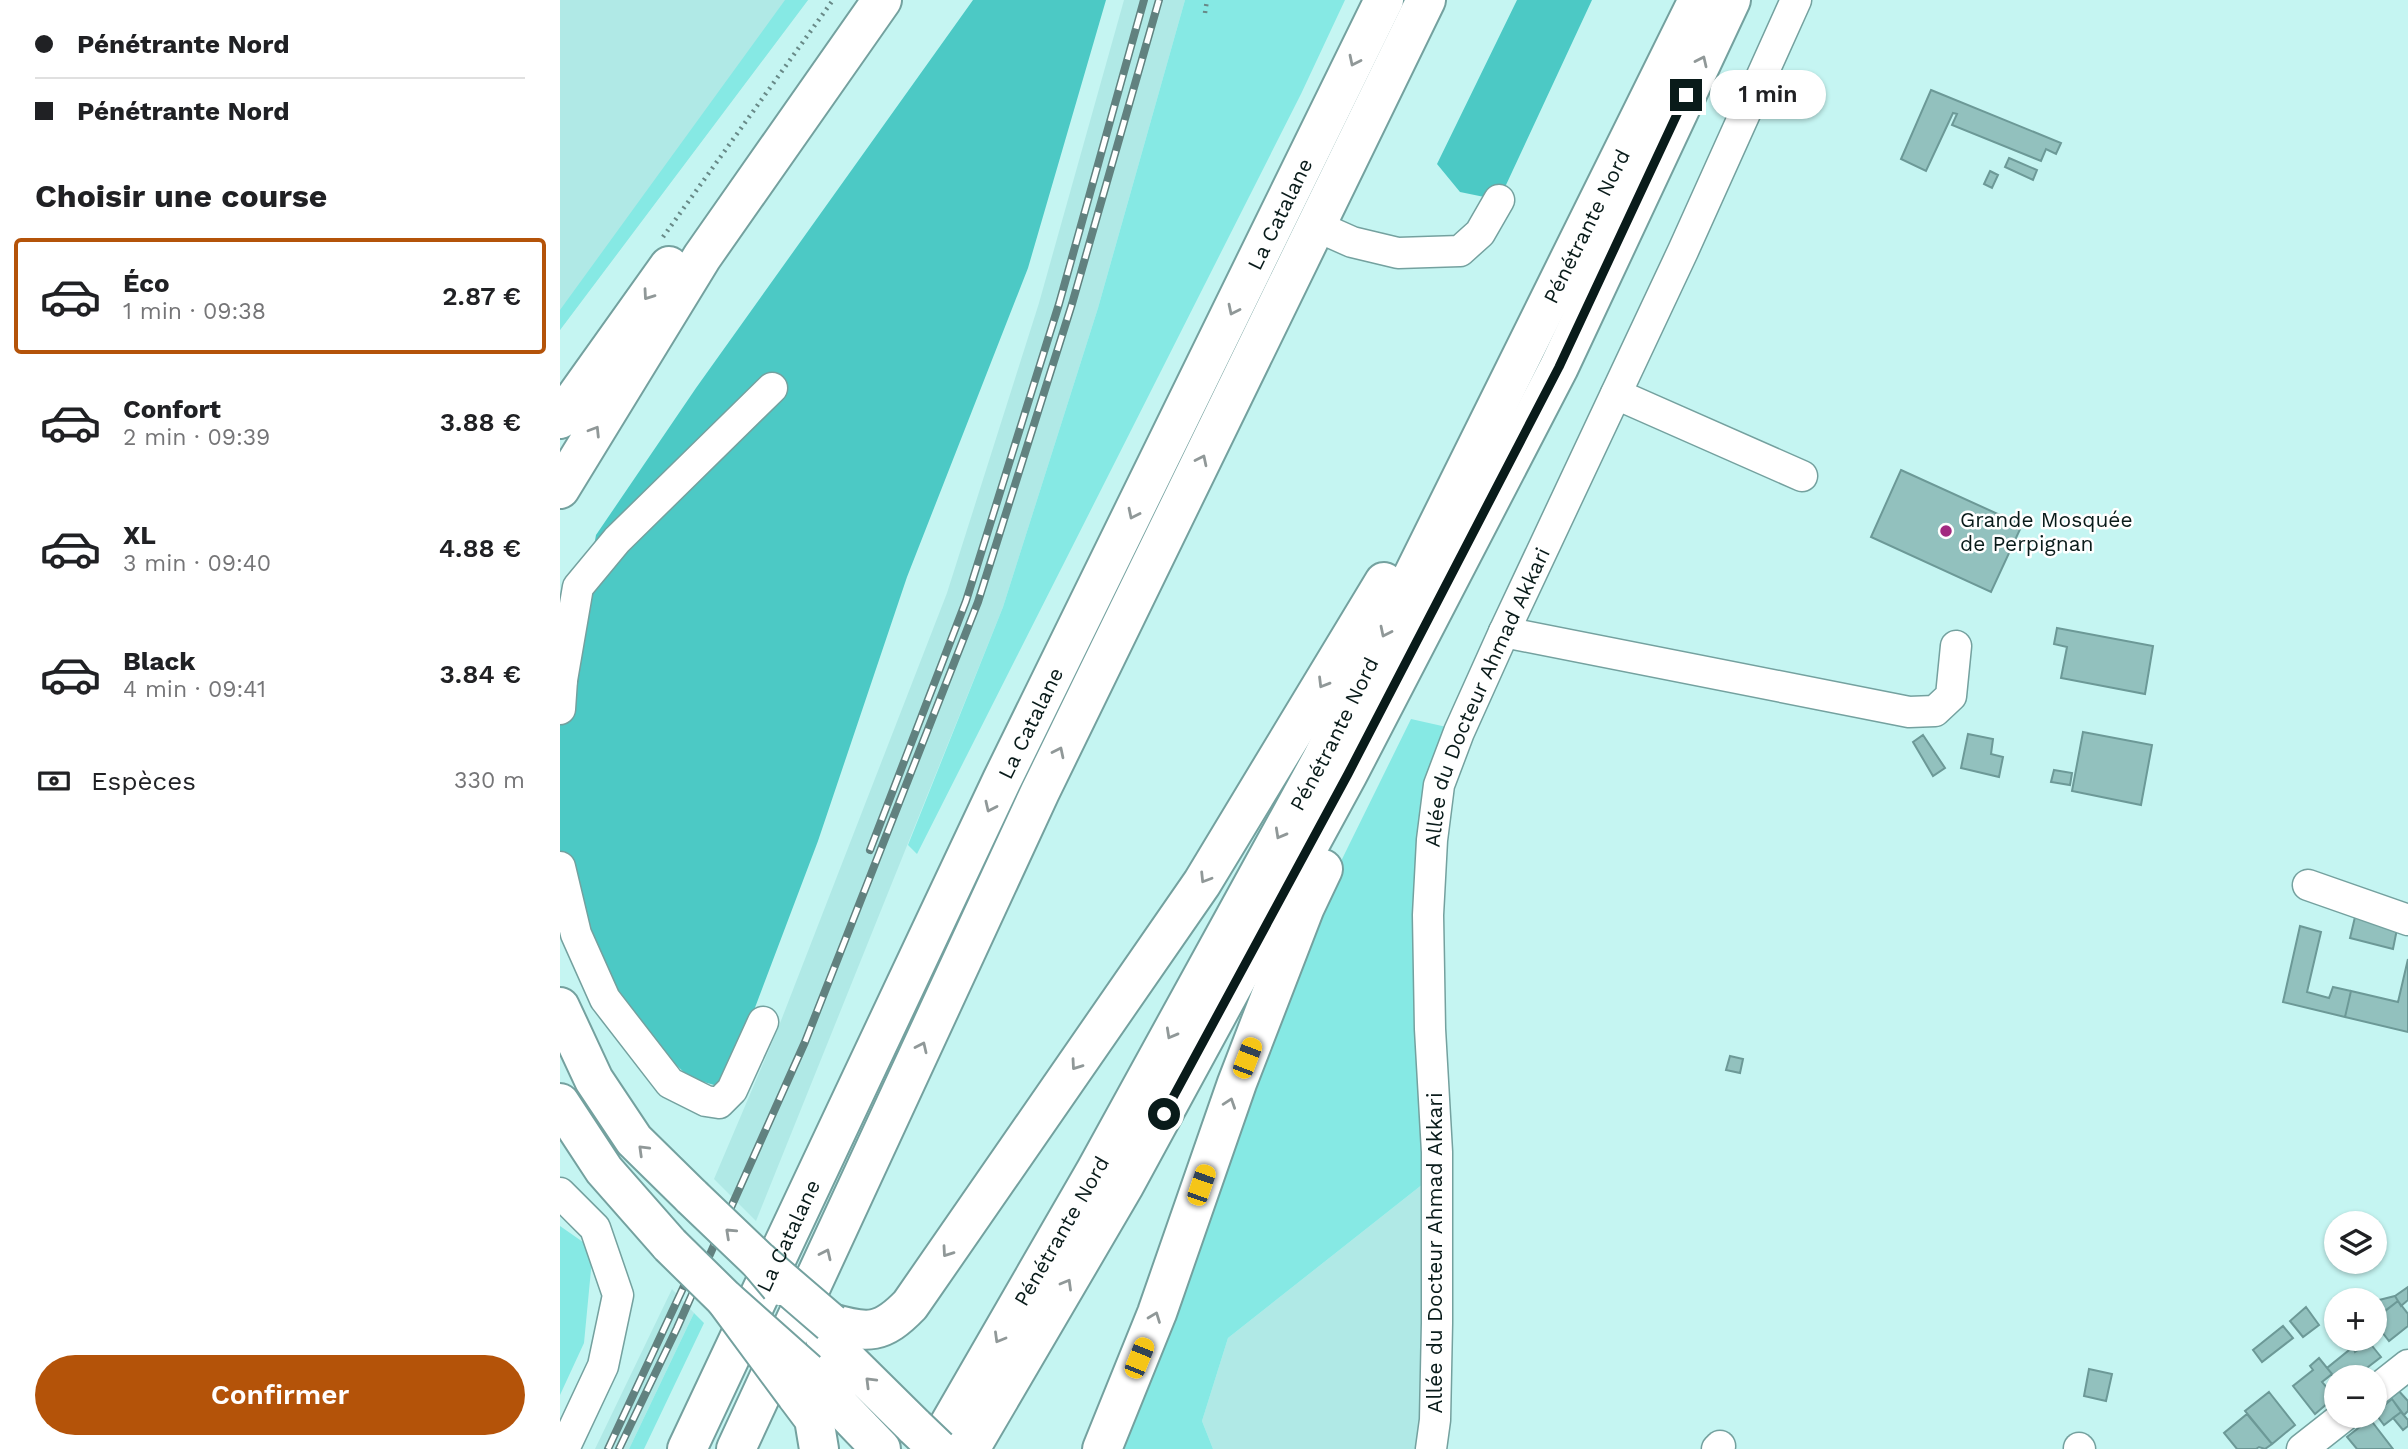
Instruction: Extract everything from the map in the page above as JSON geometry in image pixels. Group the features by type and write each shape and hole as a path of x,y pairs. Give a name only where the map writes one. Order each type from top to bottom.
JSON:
{"main road":[{"path":"560,419 859,0"},
{"path":"560,489 702,257 882,0"},
{"name":"La Catalane","path":"687,1449 1002,780 1384,0"},
{"name":"La Catalane","path":"736,1449 1040,792 1426,0"},
{"path":"828,1331 876,1330 898,1317 910,1305 1202,883 1434,500 1697,0"},
{"name":"Pénétrante Nord","path":"929,1442 1096,1170 1322,759 1697,0"},
{"name":"Pénétrante Nord","path":"970,1449 1124,1186 1348,774 1559,367 1731,0"},
{"path":"1102,1449 1157,1312 1237,1083 1305,907 1405,701 1559,367"},
{"path":"560,1007 594,1080 634,1140 828,1331 929,1442"},
{"path":"560,1103 604,1170 670,1245 725,1299 802,1384 881,1449"},
{"path":"802,1384 814,1419 819,1449"}],"street":[{"name":"Allée du Docteur Ahmad Akkari","path":"1431,1449 1435,1420 1437,1323 1437,1152 1430,1029 1428,915 1432,841 1439,785 1459,732 1504,632 1796,0"},
{"path":"1316,226 1352,242 1398,253 1460,251 1480,233 1499,200"},
{"path":"560,709 561,679 578,587 617,540 772,388"},
{"path":"1616,394 1802,476"},
{"path":"1504,632 1909,712 1936,711 1951,696 1956,646"},
{"path":"560,867 576,934 605,999 670,1083 706,1101 719,1103 732,1090 763,1022"},
{"path":"2308,886 2408,920"},
{"path":"560,1193 595,1228 618,1296 603,1366 564,1449"},
{"path":"2387,1382 2408,1365"},
{"path":"2302,1449 2329,1428"}],"path":[{"path":"656,246 833,0"},
{"path":"1205,13 1208,0"}],"shaded area":[{"path":"560,0 808,0 560,330"},
{"path":"785,0 808,0 560,330 560,310"},
{"path":"973,0 1106,0 1028,268 907,577 818,841 742,1042 721,1087 690,1078 633,1024 560,886 560,723 596,535 696,388"},
{"path":"1124,0 1185,0 1098,308 1003,607 756,1221 714,1179 777,1031 947,593 1039,303"},
{"path":"1185,0 1345,0 1301,94 917,854 908,845 1003,607 1098,308"},
{"path":"1517,0 1592,0 1499,200 1460,192 1437,164"},
{"path":"1411,719 1451,728 1428,1180 1228,1338 1202,1421 1213,1449 1115,1449 1316,912"},
{"path":"1428,1180 1422,1449 1213,1449 1202,1421 1228,1338"},
{"path":"560,1226 593,1249 584,1343 560,1395"},
{"path":"672,1289 694,1313 629,1449 595,1449"},
{"path":"694,1313 704,1323 644,1449 629,1449"}],"building":[{"path":"1931,90 2061,143 2056,154 2046,149 2041,161 1952,125 1957,114 1953,113 1926,171 1901,159"},
{"path":"2009,158 2037,170 2033,180 2005,167"},
{"path":"1990,171 1998,175 1992,188 1984,184"},
{"name":"Grande Mosquée de Perpignan","path":"1901,470 2022,525 1991,592 1871,537"},
{"path":"2057,628 2153,646 2145,694 2061,678 2067,647 2054,644"},
{"path":"2083,732 2152,745 2141,805 2072,791"},
{"path":"1968,734 1993,739 1991,754 2003,757 1999,777 1961,768"},
{"path":"1923,735 1945,768 1933,776 1913,742"},
{"path":"2054,770 2072,773 2070,785 2051,782"},
{"path":"2355,917 2397,929 2393,949 2350,938"},
{"path":"2300,926 2321,932 2307,992 2329,998 2333,987 2351,991 2345,1017 2283,1002"},
{"path":"2408,959 2408,1032 2345,1017 2351,991 2398,1002"},
{"path":"1730,1056 1743,1059 1740,1073 1726,1070"},
{"path":"2408,1287 2408,1300 2401,1306 2395,1296"},
{"path":"2395,1296 2398,1301 2387,1309 2387,1298"},
{"path":"2398,1301 2408,1314 2408,1326 2389,1341 2387,1338 2387,1310"},
{"path":"2306,1307 2319,1325 2303,1337 2290,1321"},
{"path":"2283,1326 2293,1338 2262,1362 2253,1350"},
{"path":"2348,1351 2376,1351 2381,1357 2371,1365 2331,1365"},
{"path":"2319,1358 2325,1365 2322,1382 2324,1406 2315,1414 2293,1386 2313,1370 2310,1366"},
{"path":"2089,1369 2112,1374 2106,1401 2084,1396"},
{"path":"2397,1389 2408,1401 2408,1411 2404,1415 2389,1395"},
{"path":"2269,1392 2295,1425 2272,1444 2245,1411"},
{"path":"2392,1399 2401,1412 2387,1423 2387,1403"},
{"path":"2401,1412 2408,1420 2408,1426 2403,1430 2393,1418"},
{"path":"2247,1414 2272,1444 2265,1449 2237,1449 2224,1433"},
{"path":"2358,1428 2377,1428 2393,1449 2357,1449 2347,1437"}],"railway":[{"path":"870,850 966,601 1059,304 1144,0"},
{"path":"619,1449 677,1328 805,1042 978,602 1072,304 1159,0"},
{"path":"608,1449 698,1256"}],"place":[{"name":"Grande Mosquée de Perpignan","path":"1946,531"}],"route":[{"path":"1164,1114 1348,774 1559,367 1686,95"}]}
